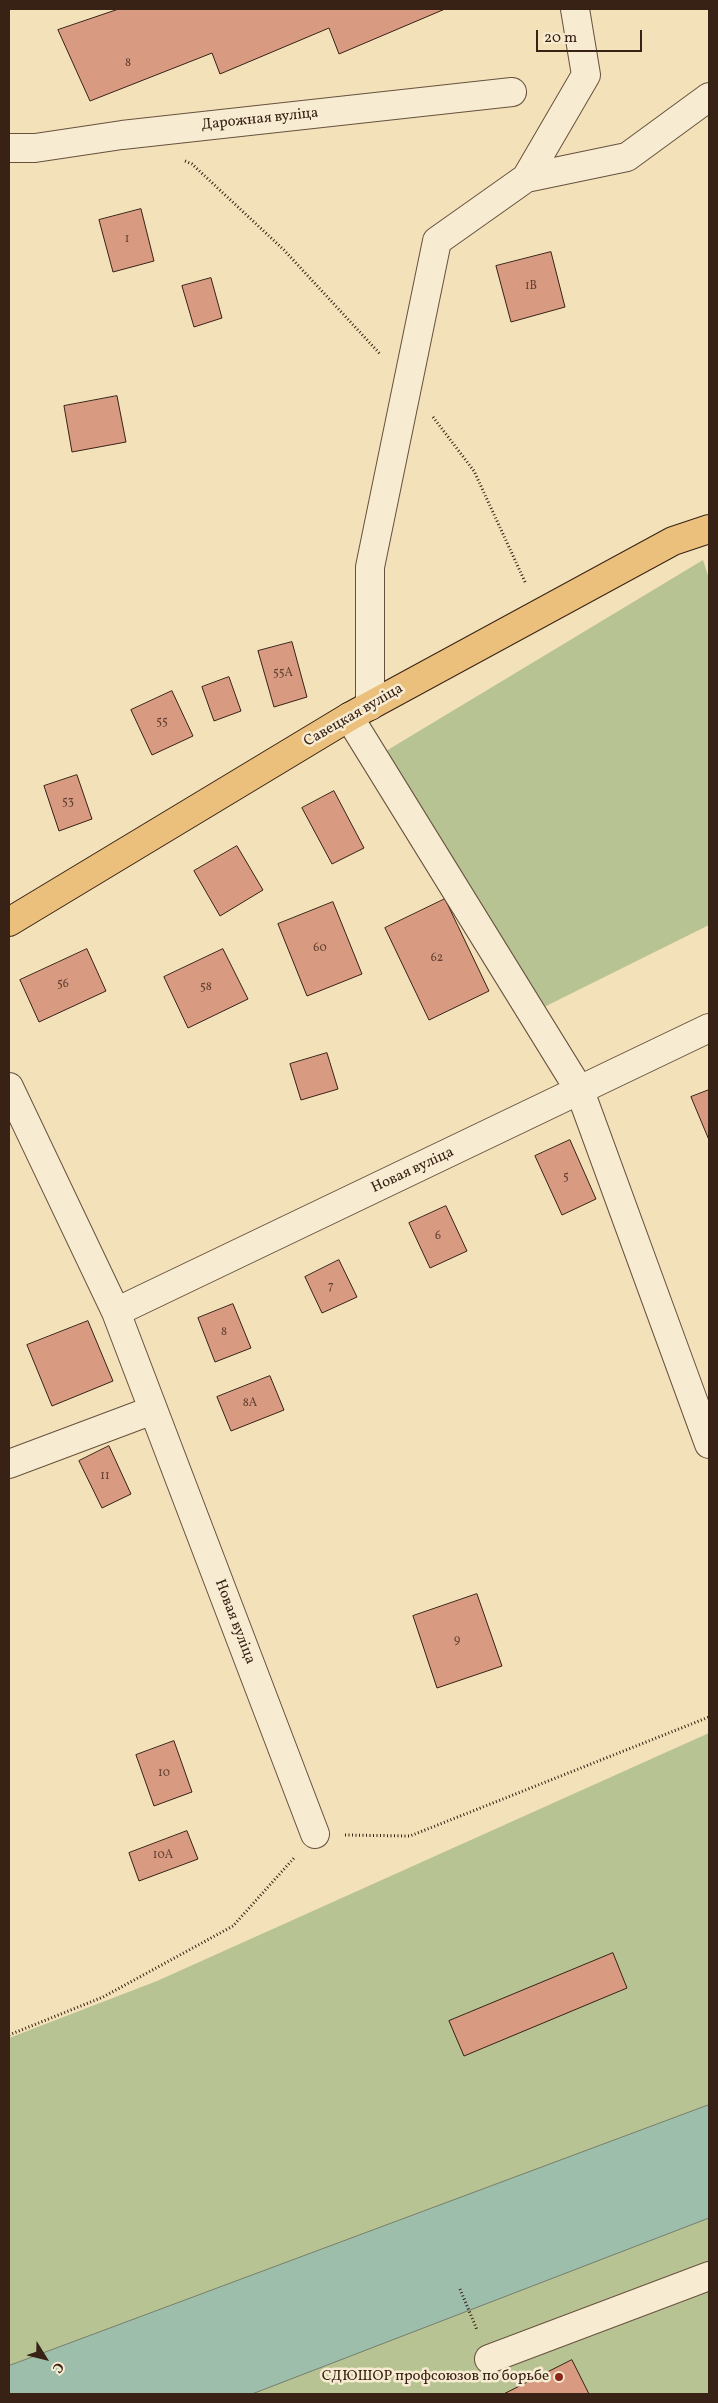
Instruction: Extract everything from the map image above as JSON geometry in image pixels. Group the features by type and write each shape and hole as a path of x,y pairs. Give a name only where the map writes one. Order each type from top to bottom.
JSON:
{"main road":[{"name":"Савецкая вуліца","path":"9,922 359,711 673,541 709,529"}],"street":[{"path":"526,178 586,75 575,9"},
{"name":"Дарожная вуліца","path":"9,148 35,148 122,135 512,92"},
{"path":"709,97 627,157 526,178 437,241 370,566 359,711 580,1091 709,1444"},
{"name":"Новая вуліца","path":"116,1312 709,1028"},
{"name":"Новая вуліца","path":"9,1087 116,1312 316,1834"},
{"path":"9,1464 153,1410"},
{"path":"489,2359 709,2276"}],"path":[{"path":"183,160 192,164 284,250 407,384 474,471 527,587"},
{"path":"9,2035 104,1997 233,1926 316,1834 410,1836 709,1717"},
{"path":"460,2289 470,2310"}],"shaded area":[{"path":"703,560 709,579 709,925 538,1010 386,751"},
{"path":"709,1733 709,2394 9,2394 9,2038 157,1981"},
{"path":"709,2105 709,2218 252,2394 9,2394 9,2366"}],"building":[{"path":"119,9 445,9 339,54 329,28 220,74 212,53 90,101 58,30"},
{"path":"141,209 154,261 113,272 99,220"},
{"path":"551,252 565,307 511,322 496,266"},
{"path":"211,278 222,318 194,327 182,286"},
{"path":"117,396 126,442 72,452 64,406"},
{"path":"292,642 307,697 274,707 258,651"},
{"path":"229,677 241,711 214,721 202,687"},
{"path":"172,691 193,736 152,755 131,710"},
{"path":"77,775 92,819 59,831 44,786"},
{"path":"334,791 364,848 332,864 302,808"},
{"path":"237,846 263,890 220,916 194,871"},
{"path":"445,899 489,991 429,1020 385,928"},
{"path":"333,902 362,974 307,996 278,924"},
{"path":"87,949 106,991 39,1022 20,980"},
{"path":"223,949 248,999 188,1028 164,977"},
{"path":"327,1053 338,1089 301,1100 290,1064"},
{"path":"709,1090 709,1140 691,1097"},
{"path":"570,1140 596,1199 562,1215 535,1156"},
{"path":"446,1206 467,1251 430,1268 409,1223"},
{"path":"339,1260 357,1297 322,1313 305,1277"},
{"path":"233,1304 251,1348 215,1362 198,1318"},
{"path":"88,1321 113,1381 52,1406 27,1345"},
{"path":"270,1376 284,1410 231,1431 217,1397"},
{"path":"109,1446 131,1494 102,1508 79,1461"},
{"path":"477,1594 502,1666 437,1688 413,1616"},
{"path":"174,1741 192,1792 154,1806 136,1755"},
{"path":"187,1831 198,1859 139,1881 129,1853"},
{"path":"613,1953 627,1988 464,2056 449,2021"},
{"name":"СДЮШОР профсоюзов по борьбе","path":"572,2360 589,2394 504,2394"}],"place":[{"name":"СДЮШОР профсоюзов по борьбе","path":"559,2377"}]}
